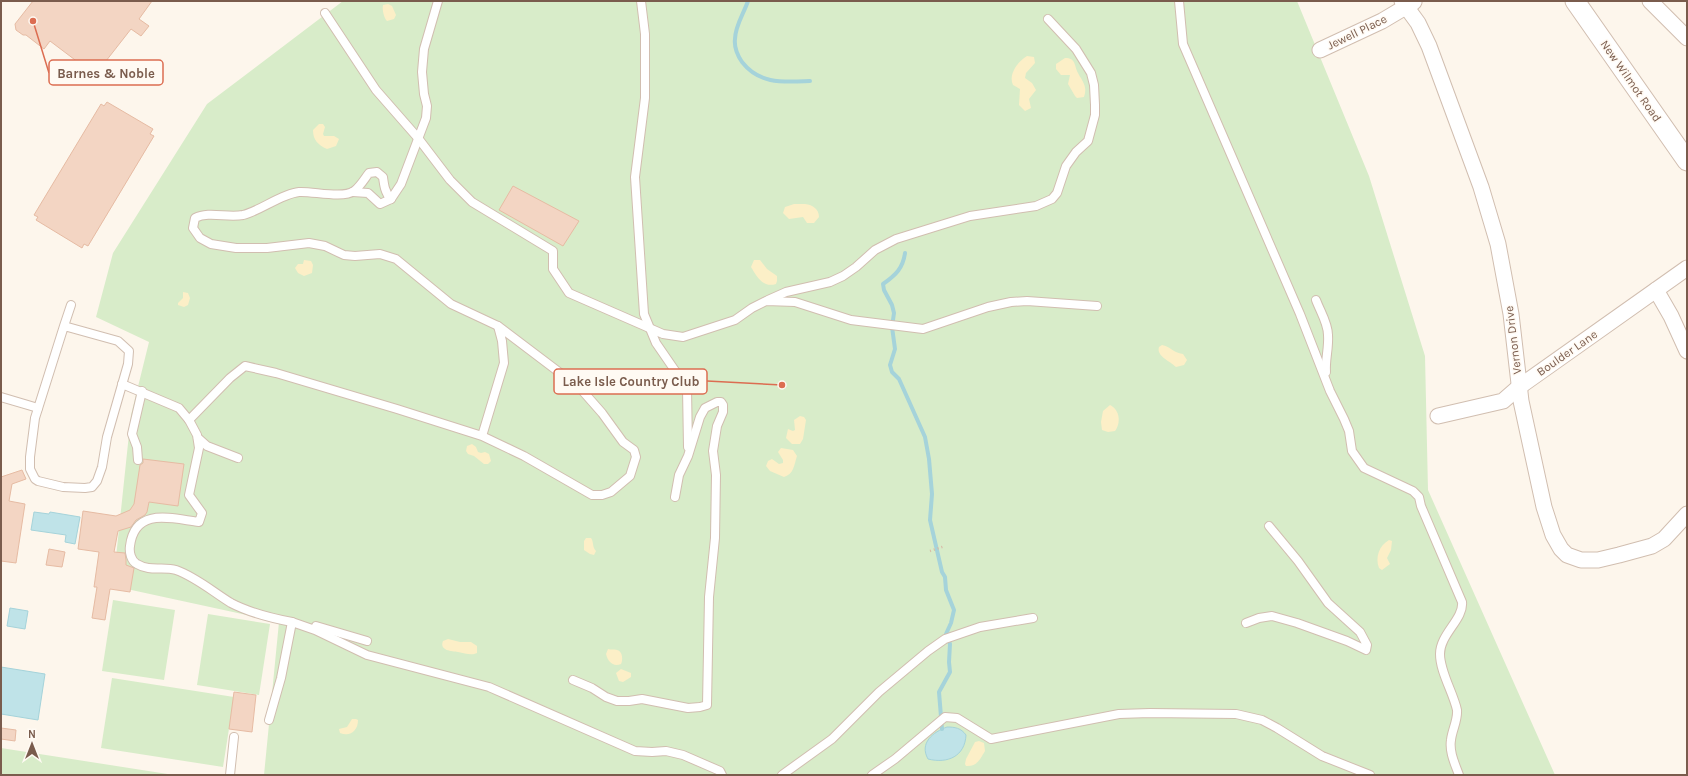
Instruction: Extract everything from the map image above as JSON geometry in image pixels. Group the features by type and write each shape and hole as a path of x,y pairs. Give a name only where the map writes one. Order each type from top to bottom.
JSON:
{"street":[{"name":"New Wilmot Road","path":"1575,1 1687,161"},
{"path":"1650,1 1687,38"},
{"name":"Jewell Place","path":"1320,50 1382,21 1408,3"},
{"name":"Vernon Drive","path":"1408,3 1429,46 1481,187 1498,244 1511,314 1519,386 1544,507 1553,535 1561,549 1567,555 1581,560 1598,560 1652,546 1664,539 1687,514"},
{"name":"Boulder Lane","path":"1438,416 1503,401 1519,386 1687,268"},
{"path":"1656,290 1671,316 1687,351"}],"lane":[{"path":"189,420 230,378 245,366 276,373 482,436 524,456 592,495 602,495 611,492 630,476 636,457 634,450 623,442 602,413 580,388 498,326 451,304 396,259 380,254 354,256 344,255 325,246 308,243 267,248 236,248 211,244 200,238 193,228 195,218 201,215 226,217 244,215 299,192 325,194 345,194 353,192 368,193 380,204 391,199 401,184 426,118 427,106 424,94 422,72 424,49 438,1"},
{"path":"641,1 645,34 645,98 635,177 644,314 661,352 686,388 688,456"},
{"path":"1179,1 1183,44 1300,314 1330,391 1349,431 1352,451 1364,468 1384,476 1394,483 1413,491 1419,496 1421,506 1462,602 1462,612 1446,636 1442,644 1440,654 1457,711 1451,745 1454,762 1459,775"},
{"path":"325,13 376,90 418,138 450,180 472,202 553,251 553,269 569,293 663,334 684,337 735,320 752,308 786,292 830,282 851,270 875,250 896,239 970,216 1036,206 1052,199 1057,193 1066,166 1076,152 1088,141 1095,115 1095,105 1094,85 1091,73 1076,49 1048,19"},
{"path":"353,192 369,173 377,172 383,177 387,195 391,199"},
{"path":"1316,300 1328,327 1329,337 1325,362 1327,382"},
{"path":"766,301 795,302 851,320 901,325 923,329 988,307 1011,302 1027,301 1097,306"},
{"path":"64,326 118,341 129,351 128,364 107,437 102,467 97,481 92,487 85,488 63,486 38,481 35,479 30,469 30,457 38,408 64,326 71,305"},
{"path":"482,436 504,363 502,341 498,326"},
{"path":"122,384 180,408 189,420 198,438 199,448 189,495 202,513 199,522 154,517 142,524 135,530 129,548 131,557 136,564 148,569 174,569 185,574 232,603 249,611 292,622 315,630 367,655 489,687 635,751 666,751 684,755 720,771 722,775"},
{"path":"138,460 137,447 132,434 142,391"},
{"path":"1,397 38,408"},
{"path":"574,680 592,688 606,697 617,701 642,699 688,708 707,705 709,596 715,538 716,475 713,451 718,426 723,412 724,405 721,402 717,402 705,408 700,417 688,456 679,475 675,497"},
{"path":"198,438 207,446 238,458"},
{"path":"1246,624 1259,618 1272,616 1297,623 1347,641 1366,650 1367,645 1360,632 1328,603 1298,561 1269,526"},
{"path":"782,775 832,739 879,692 928,651 949,638 980,627 1033,618"},
{"path":"292,622 312,625 367,641"},
{"path":"269,720 282,678 292,622"},
{"path":"872,775 895,759 945,717 957,718 991,740 1119,714 1157,713 1236,714 1262,720 1322,756 1370,775"},
{"path":"230,775 234,737"}],"path":[{"path":"930,551 945,546"}],"green space":[{"path":"343,1 1297,1 1369,176 1425,356 1428,490 1555,775 264,775 279,622 113,586 131,415 149,342 96,317 113,253 207,104"},
{"path":"113,600 175,610 164,680 102,671"},
{"path":"208,614 270,624 259,695 197,685"},
{"path":"112,678 234,697 223,767 101,748"},
{"path":"1,748 174,775 1,775"}],"sand":[{"path":"388,4 392,6 396,15 394,19 387,21 384,16 383,5"},
{"path":"1027,56 1034,57 1035,63 1026,73 1025,78 1032,83 1036,90 1029,99 1031,108 1025,111 1019,105 1020,89 1013,85 1012,77 1017,65"},
{"path":"1065,58 1069,58 1074,62 1085,87 1084,97 1077,98 1075,96 1068,84 1070,75 1061,75 1056,69 1056,64"},
{"path":"319,124 323,124 325,127 323,134 324,136 334,136 339,139 336,146 327,149 317,142 314,137 313,130"},
{"path":"794,204 813,206 818,212 819,217 814,223 807,223 803,217 789,219 783,213 785,207"},
{"path":"304,260 311,261 313,265 312,273 304,276 298,273 295,268 298,264 303,264"},
{"path":"754,260 760,260 767,269 777,276 776,284 771,285 764,283 758,278 751,267"},
{"path":"183,292 188,293 190,298 188,305 184,307 178,305 183,298"},
{"path":"1162,345 1183,354 1187,360 1184,365 1176,367 1161,356 1159,347"},
{"path":"1110,405 1118,413 1119,421 1115,431 1108,432 1102,430 1101,422 1103,411"},
{"path":"800,416 804,417 806,420 803,439 800,444 792,444 786,438 788,429 793,431 795,430 794,420"},
{"path":"472,444 476,447 478,452 485,452 489,454 491,461 488,464 484,464 474,456 468,454 466,451 467,446"},
{"path":"781,448 793,450 797,456 792,471 784,477 770,471 766,466 768,461 772,459 779,464 783,463 783,460 778,452"},
{"path":"586,538 591,538 592,540 596,551 594,555 584,550 584,541"},
{"path":"1389,540 1392,541 1391,550 1387,558 1390,564 1382,570 1379,568 1377,560 1380,549"},
{"path":"448,639 460,642 471,642 477,646 477,653 470,654 444,649 442,644 443,641"},
{"path":"608,649 620,652 622,659 621,664 613,664 608,659 606,654"},
{"path":"621,669 631,673 631,677 623,682 619,681 616,673"},
{"path":"352,719 358,720 355,730 350,734 340,733 339,729 347,727"},
{"path":"979,741 984,743 985,751 976,764 966,766 966,759 975,742"}],"water":[{"path":"34,512 49,514 50,512 80,517 75,544 65,542 66,535 31,530"},
{"path":"10,608 28,611 25,629 7,626"},
{"path":"1,667 45,674 38,720 1,714"},
{"path":"947,727 958,728 966,735 962,748 959,753 949,759 928,759 925,748 926,743 932,735"}],"building":[{"path":"33,1 152,1 139,19 149,26 141,36 131,29 95,75 50,41 44,49 26,35 23,35 16,30 15,24"},
{"path":"107,102 153,129 150,134 154,136 88,246 84,244 82,248 36,220 38,217 34,215 101,104 104,106"},
{"path":"513,186 579,221 563,246 499,210"},
{"path":"143,459 184,464 178,506 149,502 145,515 136,520 131,527 118,531 114,552 125,553 126,565 134,568 130,592 110,589 105,620 92,618 97,587 94,587 99,552 78,549 83,511 116,516 130,510 134,504 140,465 143,463"},
{"path":"22,470 26,479 12,484 9,501 25,504 16,563 1,561 1,477"},
{"path":"49,549 65,552 62,567 46,565"},
{"path":"234,692 256,695 252,732 229,729"},
{"path":"1,728 16,730 15,741 1,739"}],"waterway":[{"path":"748,1 735,34 736,48 742,62 757,75 765,78 791,82 810,81"},
{"path":"905,253 901,267 883,284 894,313 892,327 895,349 890,365 892,372 899,379 925,437 929,459 932,494 930,520 942,572 945,577 946,590 954,610 951,623 946,634 950,644 950,672 939,692 942,729"}],"place":[{"name":"Barnes & Noble","path":"33,21"},
{"name":"Lake Isle Country Club","path":"782,385"}]}
